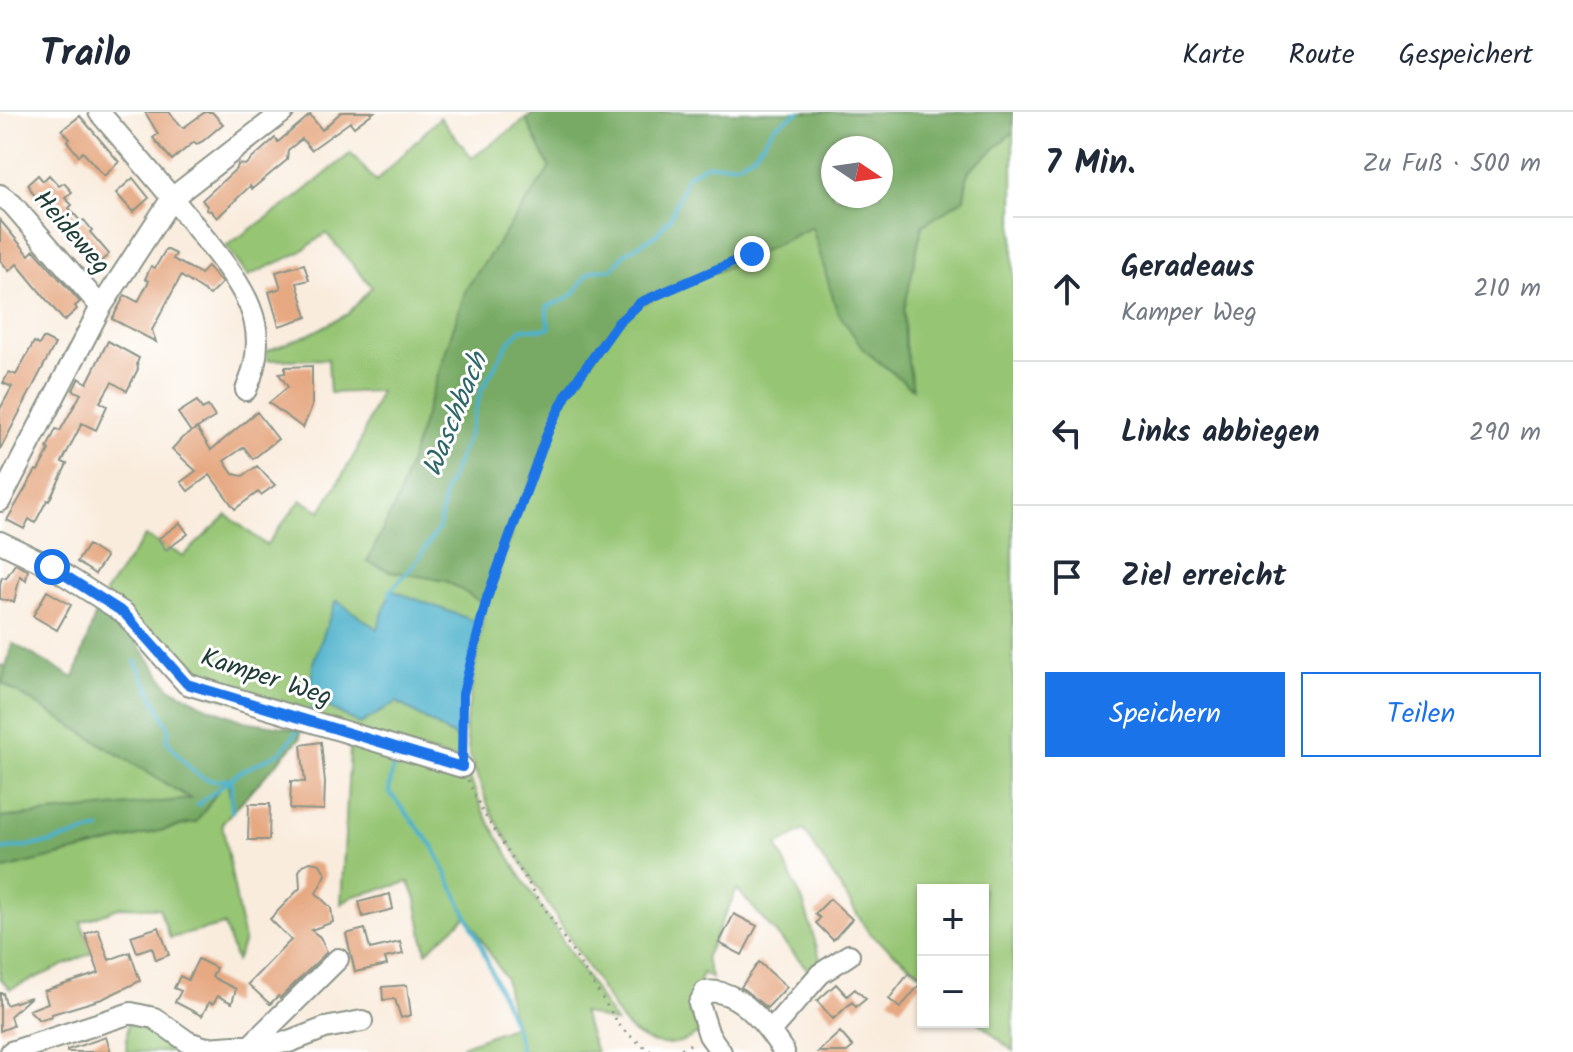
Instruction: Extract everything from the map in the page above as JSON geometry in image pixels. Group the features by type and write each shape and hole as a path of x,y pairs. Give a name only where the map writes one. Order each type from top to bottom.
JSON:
{"street":[{"path":"99,112 219,258 251,308 257,338 256,369 246,390"},
{"path":"0,501 101,307 172,198 283,112"},
{"name":"Heideweg","path":"0,195 12,204 101,307"},
{"name":"Kamper Weg","path":"0,542 52,567 124,613 187,684 462,767"},
{"path":"770,1031 820,974 849,955"},
{"path":"252,1044 338,959"},
{"path":"715,1043 699,1004 705,992 714,991 730,994 770,1031 784,1052"},
{"path":"11,1052 131,1013 154,1018 188,1042 206,1048 252,1044 288,1047 325,1028 362,1021"}],"path":[{"path":"658,1052 649,1051 622,1029 481,809 462,767 463,694 487,598 549,429 567,394 617,324 641,302 752,254"},
{"path":"674,1052 715,1043"}],"green space":[{"path":"536,112 1013,112 1013,1051 985,1028 989,1028 989,884 917,884 917,971 869,933 804,830 777,846 804,904 821,962 810,972 737,889 705,958 712,979 702,973 696,991 700,1032 679,1042 659,1044 630,1029 621,1020 503,833 490,810 470,757 465,729 485,606 478,612 475,625 397,702 460,740 463,761 210,695 105,593 145,536 183,556 227,515 266,545 301,500 321,511 356,452 380,391 330,393 328,359 267,360 267,351 310,334 348,314 372,287 326,233 299,253 248,276 226,246 296,198 351,153 376,182 440,117 472,158"},
{"path":"536,112 1013,112 1013,132 968,172 964,199 922,226 904,311 905,345 913,389 864,350 837,311 812,227 641,304 617,325 568,394 550,429 486,605 446,581 390,571 367,562 397,501 466,289 550,168 526,119"},
{"path":"99,604 122,622 170,688 244,721 303,730 300,738 232,812 227,778 196,822 0,870 0,818 191,799 2,683 12,643 74,678"},
{"path":"0,665 6,666 2,683 192,800 0,818"},
{"path":"341,739 470,778 484,813 517,870 616,1023 582,1012 596,1052 463,1052 462,1046 514,1026 505,978 467,916 426,952 416,899 409,882 354,896 341,904 350,748"},
{"path":"228,777 232,812 222,823 244,941 236,961 224,925 170,938 159,908 121,907 81,922 92,953 10,989 0,978 0,870 196,822"},
{"path":"146,1019 197,1052 126,1052 128,1020"}],"water":[{"path":"391,590 475,621 460,719 460,740 397,702 360,724 321,703 311,691 313,663 336,600 377,629"}],"building":[{"path":"145,112 169,112 183,128 205,112 212,112 223,124 172,160 153,138 158,134"},
{"path":"341,112 374,112 354,127 350,122 311,150 302,139 288,150 287,160 252,189 250,186 217,218 206,210 207,206 202,200 238,164 245,165 275,138 278,142 310,115 322,130"},
{"path":"80,116 119,162 104,176 83,152 79,156 62,130"},
{"path":"38,175 43,181 49,175 59,186 64,183 72,192 65,198 72,205 69,208 81,222 84,220 109,254 96,266 32,192 28,184"},
{"path":"133,178 149,198 133,212 116,193"},
{"path":"0,220 29,255 34,250 80,302 64,321 17,264 9,271 0,260"},
{"path":"166,249 176,254 173,259 201,274 207,266 222,283 210,295 181,276 152,330 156,342 112,319 125,295 138,302 149,281 145,279 151,266 155,268"},
{"path":"304,264 309,280 297,283 307,317 279,326 269,292 281,288 276,272"},
{"path":"43,338 55,344 0,450 0,409 12,387 3,383 9,372 16,375 34,342 39,345"},
{"path":"108,341 139,358 138,369 127,391 112,382 100,402 107,406 96,430 82,423 62,462 67,464 49,501 35,523 29,519 24,529 7,520 38,471 56,429 60,431 81,394 73,390 79,378 87,383"},
{"path":"312,366 312,406 303,428 269,403 288,387 279,374 285,373 285,367"},
{"path":"197,401 202,409 208,406 215,417 191,432 178,413"},
{"path":"257,412 278,439 253,459 244,447 224,461 233,474 243,476 257,466 275,485 261,495 258,492 235,509 210,475 188,491 181,482 196,471 172,449 197,428 211,450"},
{"path":"180,523 188,534 166,550 158,539"},
{"path":"88,545 106,557 95,574 77,562"},
{"path":"15,564 28,570 26,580 20,576 14,602 0,599 2,577 6,578"},
{"path":"47,591 71,605 57,630 33,616"},
{"path":"321,742 324,810 290,809 291,781 305,782 301,745"},
{"path":"249,804 270,804 269,840 248,840"},
{"path":"310,862 320,864 326,875 316,893 331,908 333,922 311,930 320,937 327,952 270,1004 248,984 291,940 270,919 300,888 299,871"},
{"path":"390,894 393,909 363,917 359,902"},
{"path":"830,899 852,919 833,940 816,923 820,918 815,914"},
{"path":"734,914 757,926 742,955 719,943"},
{"path":"159,927 169,955 156,960 152,947 137,952 131,936"},
{"path":"98,929 109,960 130,952 140,981 102,999 39,1020 29,1010 48,1003 44,991 99,973 85,934"},
{"path":"365,929 370,949 400,942 403,954 385,958 387,965 355,972 346,934"},
{"path":"198,959 216,968 212,977 236,989 232,1003 218,996 213,1004 209,1002 202,1016 175,1002 181,991 174,988 180,976 188,980"},
{"path":"759,962 787,987 767,1008 741,987"},
{"path":"909,973 917,980 917,988 900,1008 889,999"},
{"path":"836,984 847,996 855,989 866,999 856,1007 852,1002 833,1019 817,1001"},
{"path":"407,985 411,1015 401,1018 395,999 383,1000 382,987"},
{"path":"0,993 3,993 6,1005 31,997 10,1016 13,1026 0,1031"},
{"path":"840,1032 853,1047 847,1052 818,1052"},
{"path":"106,1037 111,1052 67,1052 67,1050"}],"waterway":[{"name":"Waschbach","path":"390,595 439,528 445,492 468,436 481,391 508,343 522,329 550,327 547,307 573,294 593,271 612,270 624,254 657,234 671,216 687,176 705,165 737,164 753,155 776,125 799,112"},
{"path":"135,661 169,728 167,741 200,776 208,780 227,779"},
{"name":"Waschbach","path":"309,714 320,698"},
{"name":"Waschbach","path":"198,805 238,773 281,752 302,725"},
{"path":"365,751 394,758 389,792 433,846 478,939 516,1030 521,1052"},
{"name":"Waschbach","path":"231,778 232,812"},
{"path":"0,850 48,843 100,829"}],"route":[{"path":"52,567 124,613 187,684 462,767 463,694 487,598 549,429 567,394 617,324 641,302 752,254"}]}
